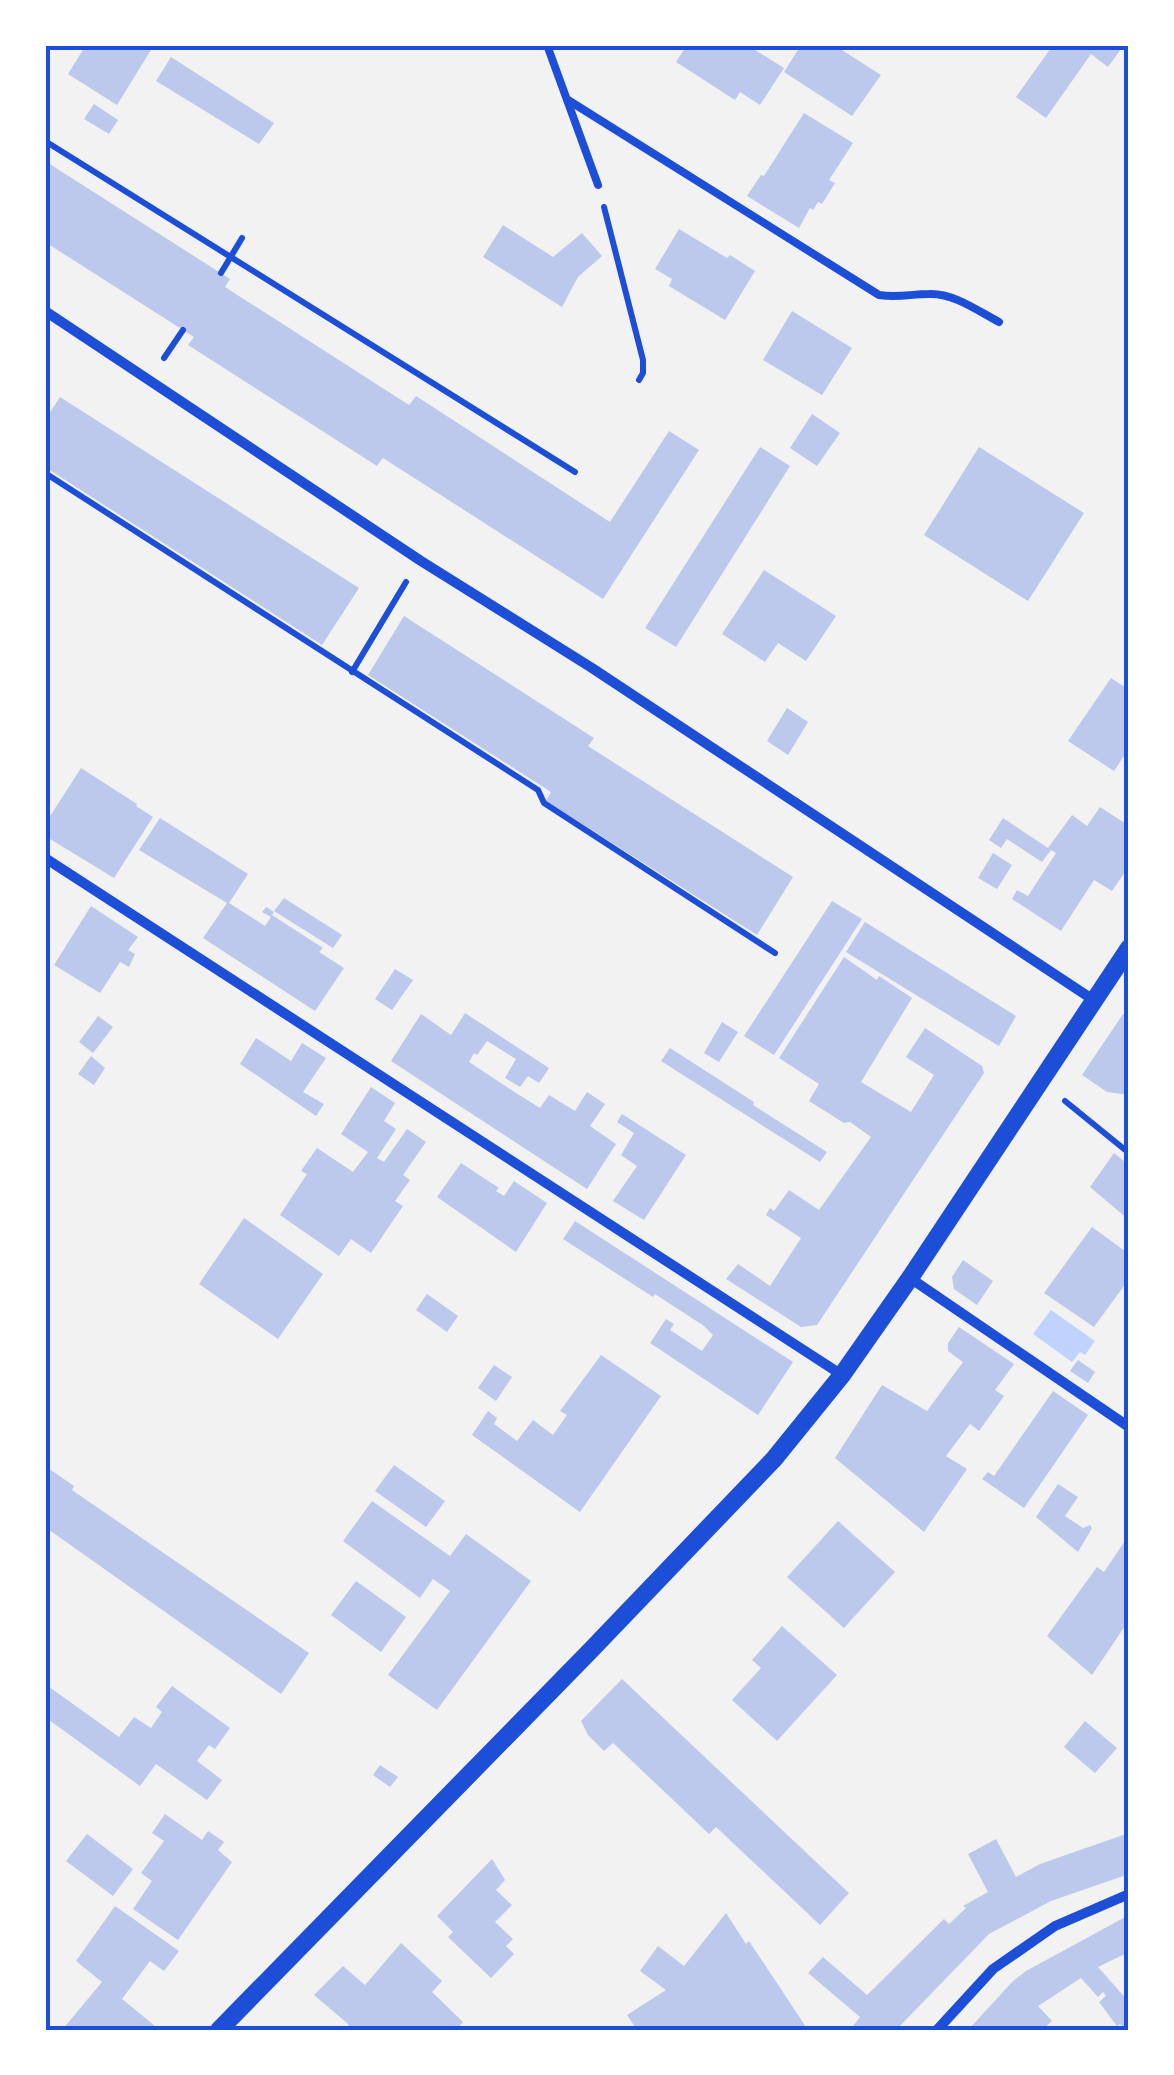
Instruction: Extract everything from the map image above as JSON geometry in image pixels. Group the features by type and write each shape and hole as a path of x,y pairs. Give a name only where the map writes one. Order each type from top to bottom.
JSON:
{"street":[{"path":"45,311 1094,1001"},
{"path":"45,858 842,1375"},
{"path":"219,2030 774,1459 842,1375 910,1278 1129,948"},
{"path":"910,1278 1129,1427"},
{"path":"937,2030 993,1968 1054,1926 1129,1894"}],"lane":[{"path":"547,45 598,185"},
{"path":"568,100 880,295 948,296 999,322"}],"path":[{"path":"45,141 575,472"},
{"path":"598,185 643,360 639,380"},
{"path":"221,273 242,238"},
{"path":"45,474 538,790 544,803 774,953"},
{"path":"352,672 421,560"},
{"path":"1041,1081 1129,1153"}],"water":[{"path":"1051,1310 1095,1341 1085,1355 1080,1352 1072,1362 1033,1334"}],"building":[{"path":"86,45 154,45 117,105 68,74"},
{"path":"687,45 747,45 784,68 760,105 740,92 735,100 676,62"},
{"path":"801,45 834,45 881,75 852,116 784,72"},
{"path":"1053,45 1124,45 1108,67 1091,54 1046,118 1016,97"},
{"path":"171,57 274,123 259,144 156,81"},
{"path":"94,104 118,120 109,134 84,119"},
{"path":"804,113 853,143 829,180 835,183 822,204 818,202 813,210 810,208 799,228 747,196"},
{"path":"45,161 230,279 225,287 409,405 416,396 610,522 669,431 699,450 603,599 383,458 377,466 188,345 194,337 45,242"},
{"path":"503,225 553,257 582,233 602,256 578,277 562,307 483,257"},
{"path":"679,229 755,271 725,320 669,286 672,279 655,269"},
{"path":"792,311 852,348 822,395 763,360"},
{"path":"60,397 359,588 322,645 45,467 45,420"},
{"path":"812,414 840,433 817,466 790,448"},
{"path":"760,447 790,466 676,647 645,628"},
{"path":"979,447 1084,513 1028,601 924,535"},
{"path":"764,570 836,616 806,661 778,643 765,662 722,634"},
{"path":"404,616 594,738 588,746 793,877 757,935 546,801 551,792 368,675"},
{"path":"1111,678 1129,690 1129,748 1114,771 1068,741"},
{"path":"787,708 808,722 788,755 767,741"},
{"path":"81,768 153,817 114,878 45,836 45,824"},
{"path":"1100,807 1129,826 1129,866 1112,891 1094,880 1061,931 1012,899 1017,890 1028,896 1056,853 1051,850 1042,862 1007,839 1001,848 989,840 1003,818 1048,848 1072,815 1087,826"},
{"path":"160,818 248,874 229,903 265,926 271,917 262,912 266,907 344,968 315,1011 203,938 227,903 139,850"},
{"path":"993,853 1012,865 997,889 978,878"},
{"path":"284,898 342,935 333,948 274,911"},
{"path":"832,901 862,919 774,1055 744,1036"},
{"path":"91,906 138,937 128,950 135,954 129,967 120,962 100,993 54,965"},
{"path":"865,922 1016,1016 999,1046 846,952"},
{"path":"844,957 912,998 861,1082 911,1112 934,1075 906,1057 925,1028 982,1066 984,1073 817,1325 801,1327 726,1279 738,1264 770,1286 801,1238 766,1215 770,1208 774,1211 789,1190 819,1210 871,1137 809,1101 819,1084 779,1058"},
{"path":"395,969 413,980 392,1010 375,999"},
{"path":"465,1013 549,1068 539,1083 528,1076 520,1087 505,1078 516,1059 487,1041 469,1062 516,1093 540,1108 549,1095 575,1111 587,1092 605,1104 590,1126 616,1144 587,1189 391,1061 421,1014 451,1035"},
{"path":"1123,1014 1129,1018 1129,1095 1107,1092 1082,1075"},
{"path":"98,1016 113,1027 93,1053 79,1042"},
{"path":"722,1022 738,1032 719,1062 704,1053"},
{"path":"256,1038 291,1061 302,1043 326,1058 303,1092 324,1104 316,1116 240,1064"},
{"path":"670,1048 827,1152 820,1162 661,1061"},
{"path":"91,1056 105,1068 94,1085 78,1074"},
{"path":"371,1087 395,1103 384,1121 396,1129 377,1158 384,1162 407,1129 426,1142 403,1175 410,1180 395,1201 403,1206 371,1253 351,1239 339,1256 280,1215 307,1174 301,1171 317,1148 353,1172 368,1152 341,1134"},
{"path":"622,1114 686,1155 644,1220 613,1201 637,1166 621,1155 634,1133 617,1122"},
{"path":"1114,1153 1129,1165 1129,1220 1090,1187"},
{"path":"461,1163 499,1188 496,1191 504,1196 514,1181 547,1203 516,1252 437,1197"},
{"path":"244,1218 323,1274 278,1339 199,1284"},
{"path":"575,1221 793,1362 758,1415 650,1343 666,1319 674,1324 670,1330 702,1351 713,1335 655,1294 653,1297 563,1239"},
{"path":"1092,1227 1129,1254 1129,1279 1094,1327 1044,1293"},
{"path":"963,1260 993,1281 977,1305 954,1289 952,1277"},
{"path":"427,1294 458,1316 447,1332 416,1310"},
{"path":"959,1327 1014,1364 995,1390 1004,1396 979,1431 970,1424 946,1456 967,1469 924,1532 835,1458 882,1385 927,1411 963,1362 948,1351 948,1343"},
{"path":"601,1355 661,1396 580,1512 472,1435 488,1411 497,1418 494,1424 517,1441 533,1420 553,1435 567,1415 560,1411"},
{"path":"1078,1360 1095,1372 1088,1383 1070,1371"},
{"path":"494,1365 512,1377 496,1401 478,1388"},
{"path":"1053,1391 1088,1415 1024,1508 982,1479 988,1472 994,1476"},
{"path":"394,1465 445,1501 426,1527 375,1491"},
{"path":"45,1466 74,1486 72,1490 309,1653 281,1694 45,1527"},
{"path":"1058,1484 1078,1497 1065,1516 1083,1528 1092,1528 1078,1552 1036,1517"},
{"path":"372,1501 450,1556 466,1534 531,1581 437,1710 388,1675 450,1591 433,1579 420,1598 343,1541"},
{"path":"838,1521 895,1572 844,1628 787,1577"},
{"path":"1129,1535 1129,1620 1092,1675 1047,1636 1097,1567 1104,1572"},
{"path":"356,1581 406,1617 381,1652 331,1615"},
{"path":"782,1626 837,1675 777,1741 732,1700 761,1668 752,1660"},
{"path":"622,1679 849,1893 820,1925 716,1827 709,1834 613,1743 604,1751 588,1735 581,1721"},
{"path":"45,1684 119,1737 134,1717 151,1728 162,1712 156,1707 172,1686 230,1728 215,1749 209,1745 197,1761 222,1780 207,1800 156,1764 140,1786 45,1717"},
{"path":"1085,1721 1117,1748 1095,1773 1064,1747"},
{"path":"380,1765 398,1777 390,1787 373,1775"},
{"path":"165,1814 202,1840 208,1831 224,1842 218,1850 232,1862 178,1940 133,1909 152,1881 141,1873 164,1841 152,1833"},
{"path":"1129,1833 1129,1874 1051,1901 989,1934 896,2030 850,2030 860,2017 808,1973 823,1957 867,1995 944,1919 949,1924 966,1908 963,1906 988,1892 968,1854 996,1839 1016,1877 1040,1864"},
{"path":"87,1834 133,1869 113,1896 66,1861"},
{"path":"492,1859 505,1880 496,1890 512,1905 495,1922 513,1939 506,1946 514,1954 491,1978 448,1937 453,1932 437,1916"},
{"path":"115,1906 179,1951 164,1971 150,1961 122,1999 160,2030 62,2030 102,1982 76,1961"},
{"path":"726,1913 808,2030 637,2030 627,2015 666,1990 640,1971 658,1946 684,1966"},
{"path":"1129,1915 1129,1952 1098,1967 1129,2002 1129,2030 1117,2026 1099,2002 1106,1996 1103,1992 1098,1997 1081,1978 1038,2006 1052,2021 1042,2030 968,2030 1026,1971"},
{"path":"401,1943 442,1981 432,1992 463,2022 456,2030 352,2030 314,1995 343,1966 365,1985"}]}
